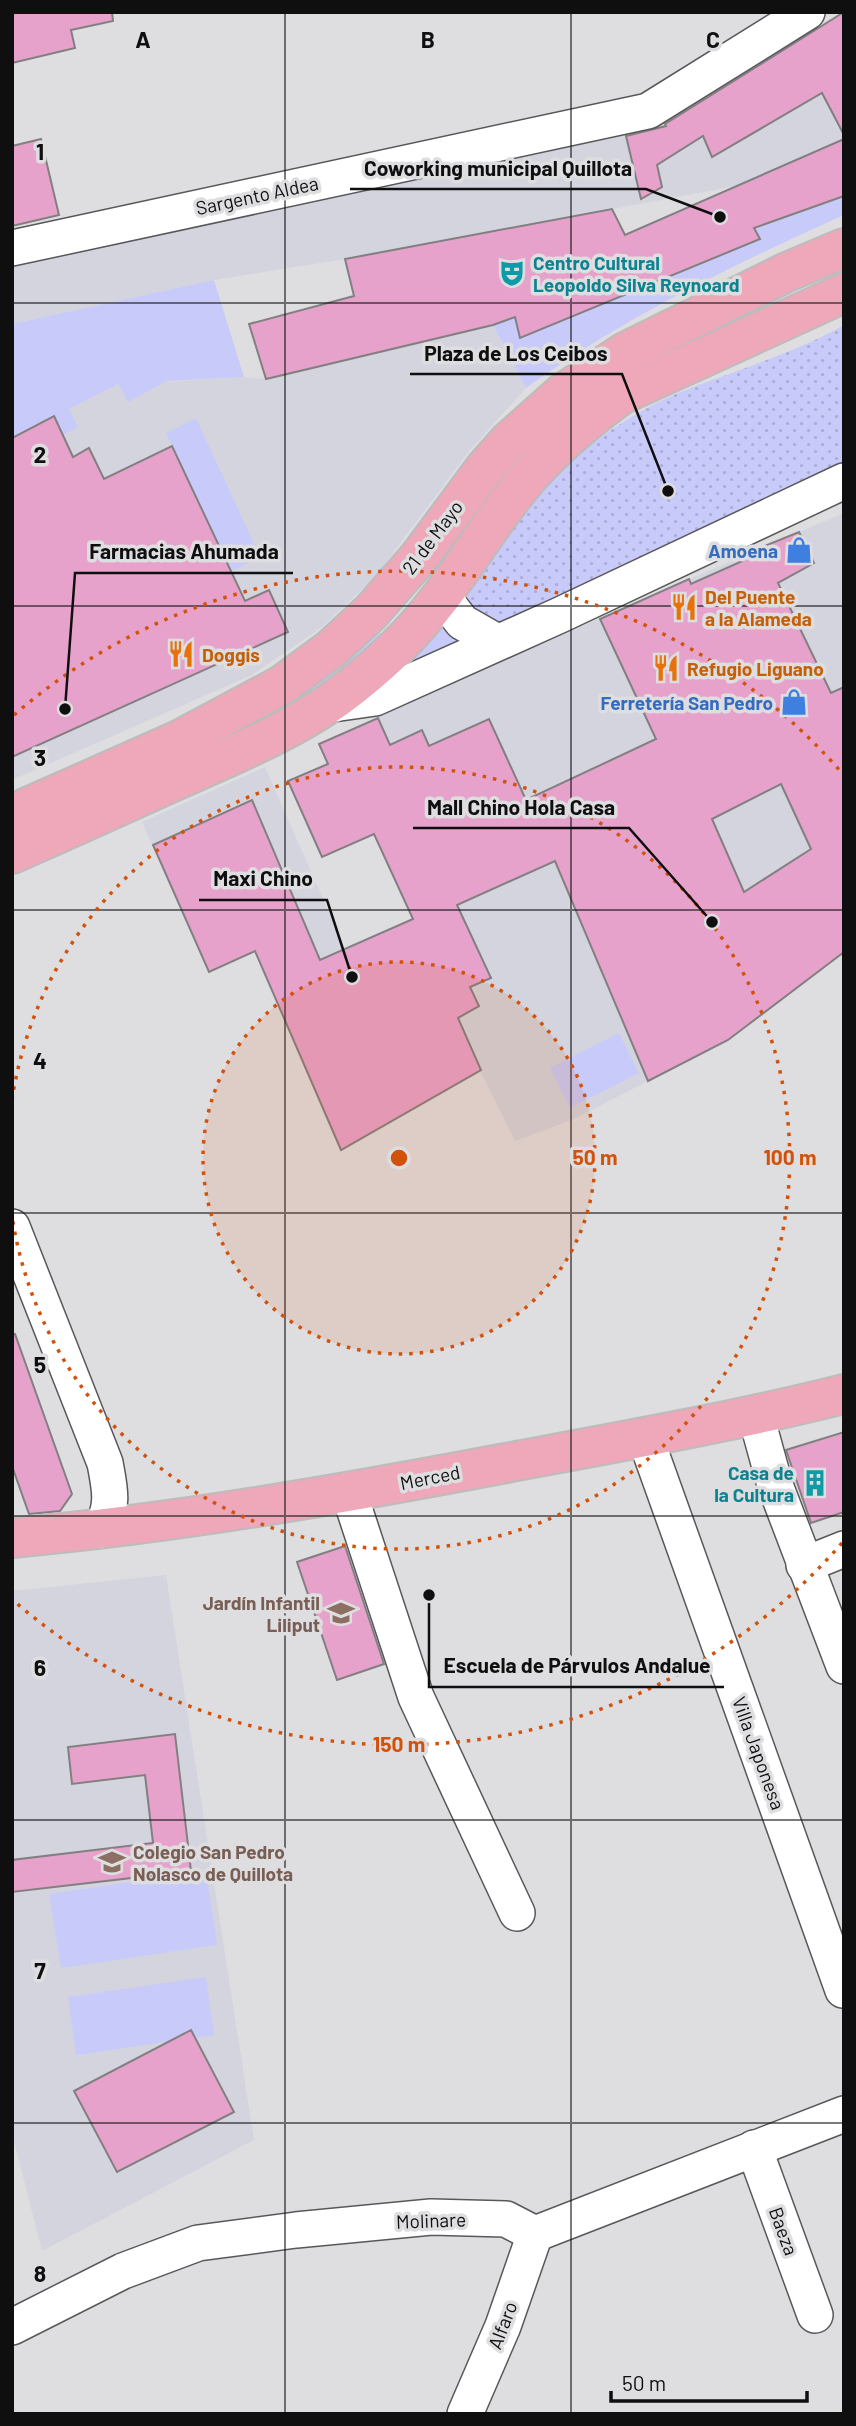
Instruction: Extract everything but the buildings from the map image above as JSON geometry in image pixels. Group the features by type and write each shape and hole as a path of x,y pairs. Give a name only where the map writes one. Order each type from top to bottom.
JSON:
{"main road":[{"name":"21 de Mayo","path":"12,814 179,740 282,685 331,649 371,612 419,557 485,468 517,433 564,393 625,352 787,272 844,248"},
{"path":"12,854 228,757 327,705 400,645 442,596 520,487 542,462 594,415 621,395 844,293"},
{"name":"Merced","path":"12,1538 101,1530 349,1493 756,1416 844,1394"}],"street":[{"name":"Sargento Aldea","path":"12,248 648,111 807,12"},
{"path":"327,705 375,698 735,534 844,481"},
{"path":"442,596 462,622 497,642"},
{"path":"12,1227 105,1463 111,1497 108,1516 101,1530"},
{"path":"756,1416 775,1485 844,1667"},
{"name":"Villa Japonesa","path":"645,1437 843,1990"},
{"path":"349,1493 416,1697 517,1913"},
{"path":"804,1565 844,1549"},
{"path":"536,2234 844,2114"},
{"name":"Baeza","path":"754,2148 815,2315"},
{"name":"Molinare","path":"12,2327 123,2272 198,2244 296,2230 431,2217 506,2218 536,2234"},
{"name":"Alfaro","path":"466,2414 503,2326 536,2234"}],"shaded area":[{"path":"844,12 844,139 736,186 345,259 214,280 12,324 12,257 663,118"},
{"path":"844,196 844,215 761,253 641,315 526,388 493,325 515,317 520,338 759,239 754,228"},
{"path":"214,280 244,377 167,381 128,402 118,384 69,409 78,427 65,434 63,435 53,416 12,438 12,324"},
{"path":"493,325 526,388 470,450 375,577 322,627 252,675 12,780 12,391 244,377 266,379"},
{"path":"844,325 844,467 516,620 494,625 476,621 461,597 535,496 571,461 612,430 654,404 782,354"},
{"path":"196,418 260,557 231,571 166,433"},
{"path":"844,513 844,952 728,1040 574,1119 515,1141 480,1070 341,1150 255,951 209,972 142,822 265,767 345,949 413,919 417,927 455,896 378,717"},
{"path":"436,615 473,644 378,685"},
{"path":"376,629 385,639 348,673 259,725 90,791"},
{"path":"619,1033 639,1073 570,1108 550,1068"},
{"name":"Colegio San Pedro Nolasco de Quillota","path":"166,1575 254,2140 42,2251 12,2133 12,1591"},
{"path":"206,1871 217,1945 61,1968 49,1894"},
{"path":"206,1977 214,2035 76,2055 68,1997"}],"place":[{"name":"Coworking municipal Quillota","path":"720,217"},
{"name":"Centro Cultural Leopoldo Silva Reynoard","path":"512,273"},
{"name":"Plaza de Los Ceibos","path":"668,491"},
{"name":"Amoena","path":"799,550"},
{"name":"Del Puente a la Alameda","path":"684,607"},
{"name":"Doggis","path":"181,654"},
{"name":"Refugio Liguano","path":"666,668"},
{"name":"Ferretería San Pedro","path":"794,702"},
{"name":"Farmacias Ahumada","path":"65,709"},
{"name":"Mall Chino Hola Casa","path":"712,922"},
{"name":"Maxi Chino","path":"352,977"},
{"name":"Casa de la Cultura","path":"815,1483"},
{"name":"Escuela de Párvulos Andalue","path":"429,1595"},
{"name":"Jardín Infantil Liliput","path":"341,1613"},
{"name":"Colegio San Pedro Nolasco de Quillota","path":"112,1862"}]}
